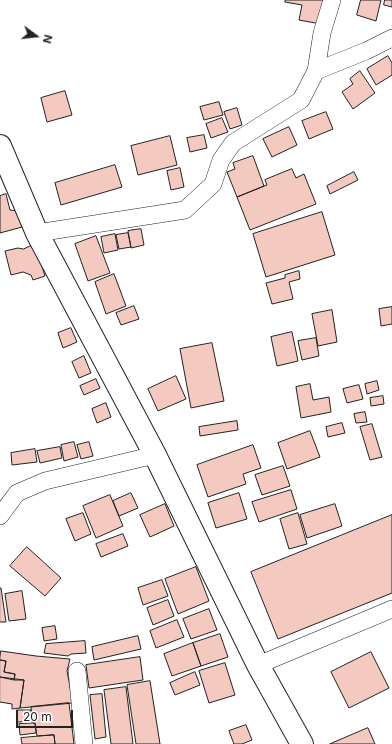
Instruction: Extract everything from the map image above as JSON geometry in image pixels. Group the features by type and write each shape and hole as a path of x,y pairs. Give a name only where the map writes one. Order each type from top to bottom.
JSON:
{"main road":[{"path":"0,146 36,233 155,455 258,665 302,744"}],"street":[{"path":"36,233 185,210 213,184 221,160 233,143 301,100 316,71 322,33 332,0"},
{"path":"316,71 366,51 392,38"},
{"path":"0,516 17,494 45,481 155,455"},
{"path":"258,665 392,609"},
{"path":"77,670 84,744"}],"building":[{"path":"286,0 326,0 321,24 299,20 302,5 285,2"},
{"path":"361,0 381,0 376,21 357,15"},
{"path":"385,0 392,0 392,7 384,5"},
{"path":"388,56 392,63 392,75 376,85 367,69"},
{"path":"360,71 375,93 353,109 342,92 353,84 350,79"},
{"path":"65,91 72,115 47,122 41,98"},
{"path":"219,102 223,115 204,120 200,107"},
{"path":"237,108 242,125 230,129 224,112"},
{"path":"326,112 333,129 309,139 302,121"},
{"path":"222,118 228,132 211,138 206,124"},
{"path":"289,127 297,145 272,157 263,139"},
{"path":"204,135 207,148 190,152 187,138"},
{"path":"170,136 177,165 138,175 131,146"},
{"path":"253,156 264,186 237,197 227,172 235,169 233,163"},
{"path":"115,165 122,187 61,205 55,183"},
{"path":"180,168 184,187 171,190 167,171"},
{"path":"292,169 296,178 304,174 316,204 250,230 237,197 267,185 265,180"},
{"path":"354,172 358,180 330,194 327,186"},
{"path":"6,194 10,210 18,211 22,227 0,233 0,196"},
{"path":"322,212 335,255 266,277 253,234"},
{"path":"141,229 144,245 131,248 128,231"},
{"path":"128,233 131,247 119,249 116,235"},
{"path":"115,234 118,250 104,253 101,237"},
{"path":"96,236 110,273 88,281 75,244"},
{"path":"35,244 45,276 33,280 31,275 23,272 11,275 5,251 18,248 23,249"},
{"path":"299,271 300,279 289,282 293,299 272,304 266,283 285,278 285,275"},
{"path":"114,274 126,306 106,314 95,282"},
{"path":"134,306 139,319 121,325 116,313"},
{"path":"392,307 392,324 381,326 379,309"},
{"path":"332,310 337,342 318,346 312,314"},
{"path":"71,328 77,342 63,348 58,333"},
{"path":"292,332 298,361 277,366 271,337"},
{"path":"316,338 319,356 302,360 298,341"},
{"path":"212,343 224,401 191,408 180,349"},
{"path":"84,356 91,373 79,378 72,362"},
{"path":"176,376 186,399 158,411 148,389"},
{"path":"96,379 100,388 84,395 80,386"},
{"path":"377,381 379,390 367,394 365,384"},
{"path":"310,384 313,400 329,397 331,412 301,418 296,387"},
{"path":"359,385 363,399 347,403 343,389"},
{"path":"383,396 384,404 371,406 370,398"},
{"path":"106,403 111,417 97,423 92,409"},
{"path":"365,412 367,422 356,423 354,414"},
{"path":"237,421 238,430 200,436 199,427"},
{"path":"342,423 345,433 328,437 326,427"},
{"path":"372,424 382,457 370,460 360,427"},
{"path":"310,431 320,457 287,469 278,443"},
{"path":"74,442 78,457 64,461 61,445"},
{"path":"89,442 93,456 81,459 77,445"},
{"path":"253,445 261,468 243,474 246,484 208,497 197,465"},
{"path":"60,447 62,458 40,463 37,451"},
{"path":"35,449 37,462 12,465 11,453"},
{"path":"283,466 290,486 262,495 255,475"},
{"path":"291,490 297,509 259,522 252,502"},
{"path":"131,493 138,508 119,516 113,501"},
{"path":"239,493 247,519 216,528 208,503"},
{"path":"110,495 123,526 96,538 83,506"},
{"path":"165,504 174,526 150,537 140,515"},
{"path":"335,504 342,526 307,538 300,515"},
{"path":"83,513 91,534 75,541 66,519"},
{"path":"298,513 307,544 289,549 280,519"},
{"path":"392,515 392,593 278,639 251,572"},
{"path":"123,534 128,546 101,557 96,544"},
{"path":"27,547 61,578 45,596 10,566"},
{"path":"196,567 209,601 178,614 165,579"},
{"path":"162,580 168,596 143,605 138,588"},
{"path":"1,588 6,622 0,622"},
{"path":"22,591 26,619 9,621 5,594"},
{"path":"168,600 174,616 153,625 147,608"},
{"path":"209,609 217,630 191,639 183,619"},
{"path":"177,620 184,637 156,648 150,631"},
{"path":"55,626 57,639 44,641 42,628"},
{"path":"220,634 228,657 201,666 193,643"},
{"path":"138,636 141,649 94,660 92,647"},
{"path":"85,641 86,653 71,654 68,656 44,653 46,644"},
{"path":"193,643 201,666 172,676 164,654"},
{"path":"1,651 70,659 67,671 73,703 20,708 24,680 14,680 15,674 4,672 6,661 0,660"},
{"path":"371,652 389,688 349,708 331,672"},
{"path":"140,657 143,680 89,688 86,665"},
{"path":"0,660 6,661 4,672 15,674 14,680 0,677"},
{"path":"225,663 235,695 209,703 199,671"},
{"path":"195,672 200,685 175,695 170,683"},
{"path":"0,677 24,680 20,708 12,709 12,704 0,702"},
{"path":"150,681 160,744 136,744 127,685"},
{"path":"126,687 133,744 111,744 104,690"},
{"path":"102,694 106,737 95,739 90,695"},
{"path":"69,703 74,744 55,744 54,735 37,736 35,723 32,721 31,707"},
{"path":"17,710 31,710 32,721 18,722"},
{"path":"35,723 36,733 20,735 19,724"},
{"path":"246,725 252,740 242,744 234,744 229,731"},
{"path":"368,728 375,744 330,744"},
{"path":"54,735 55,744 22,744 21,738"}]}
